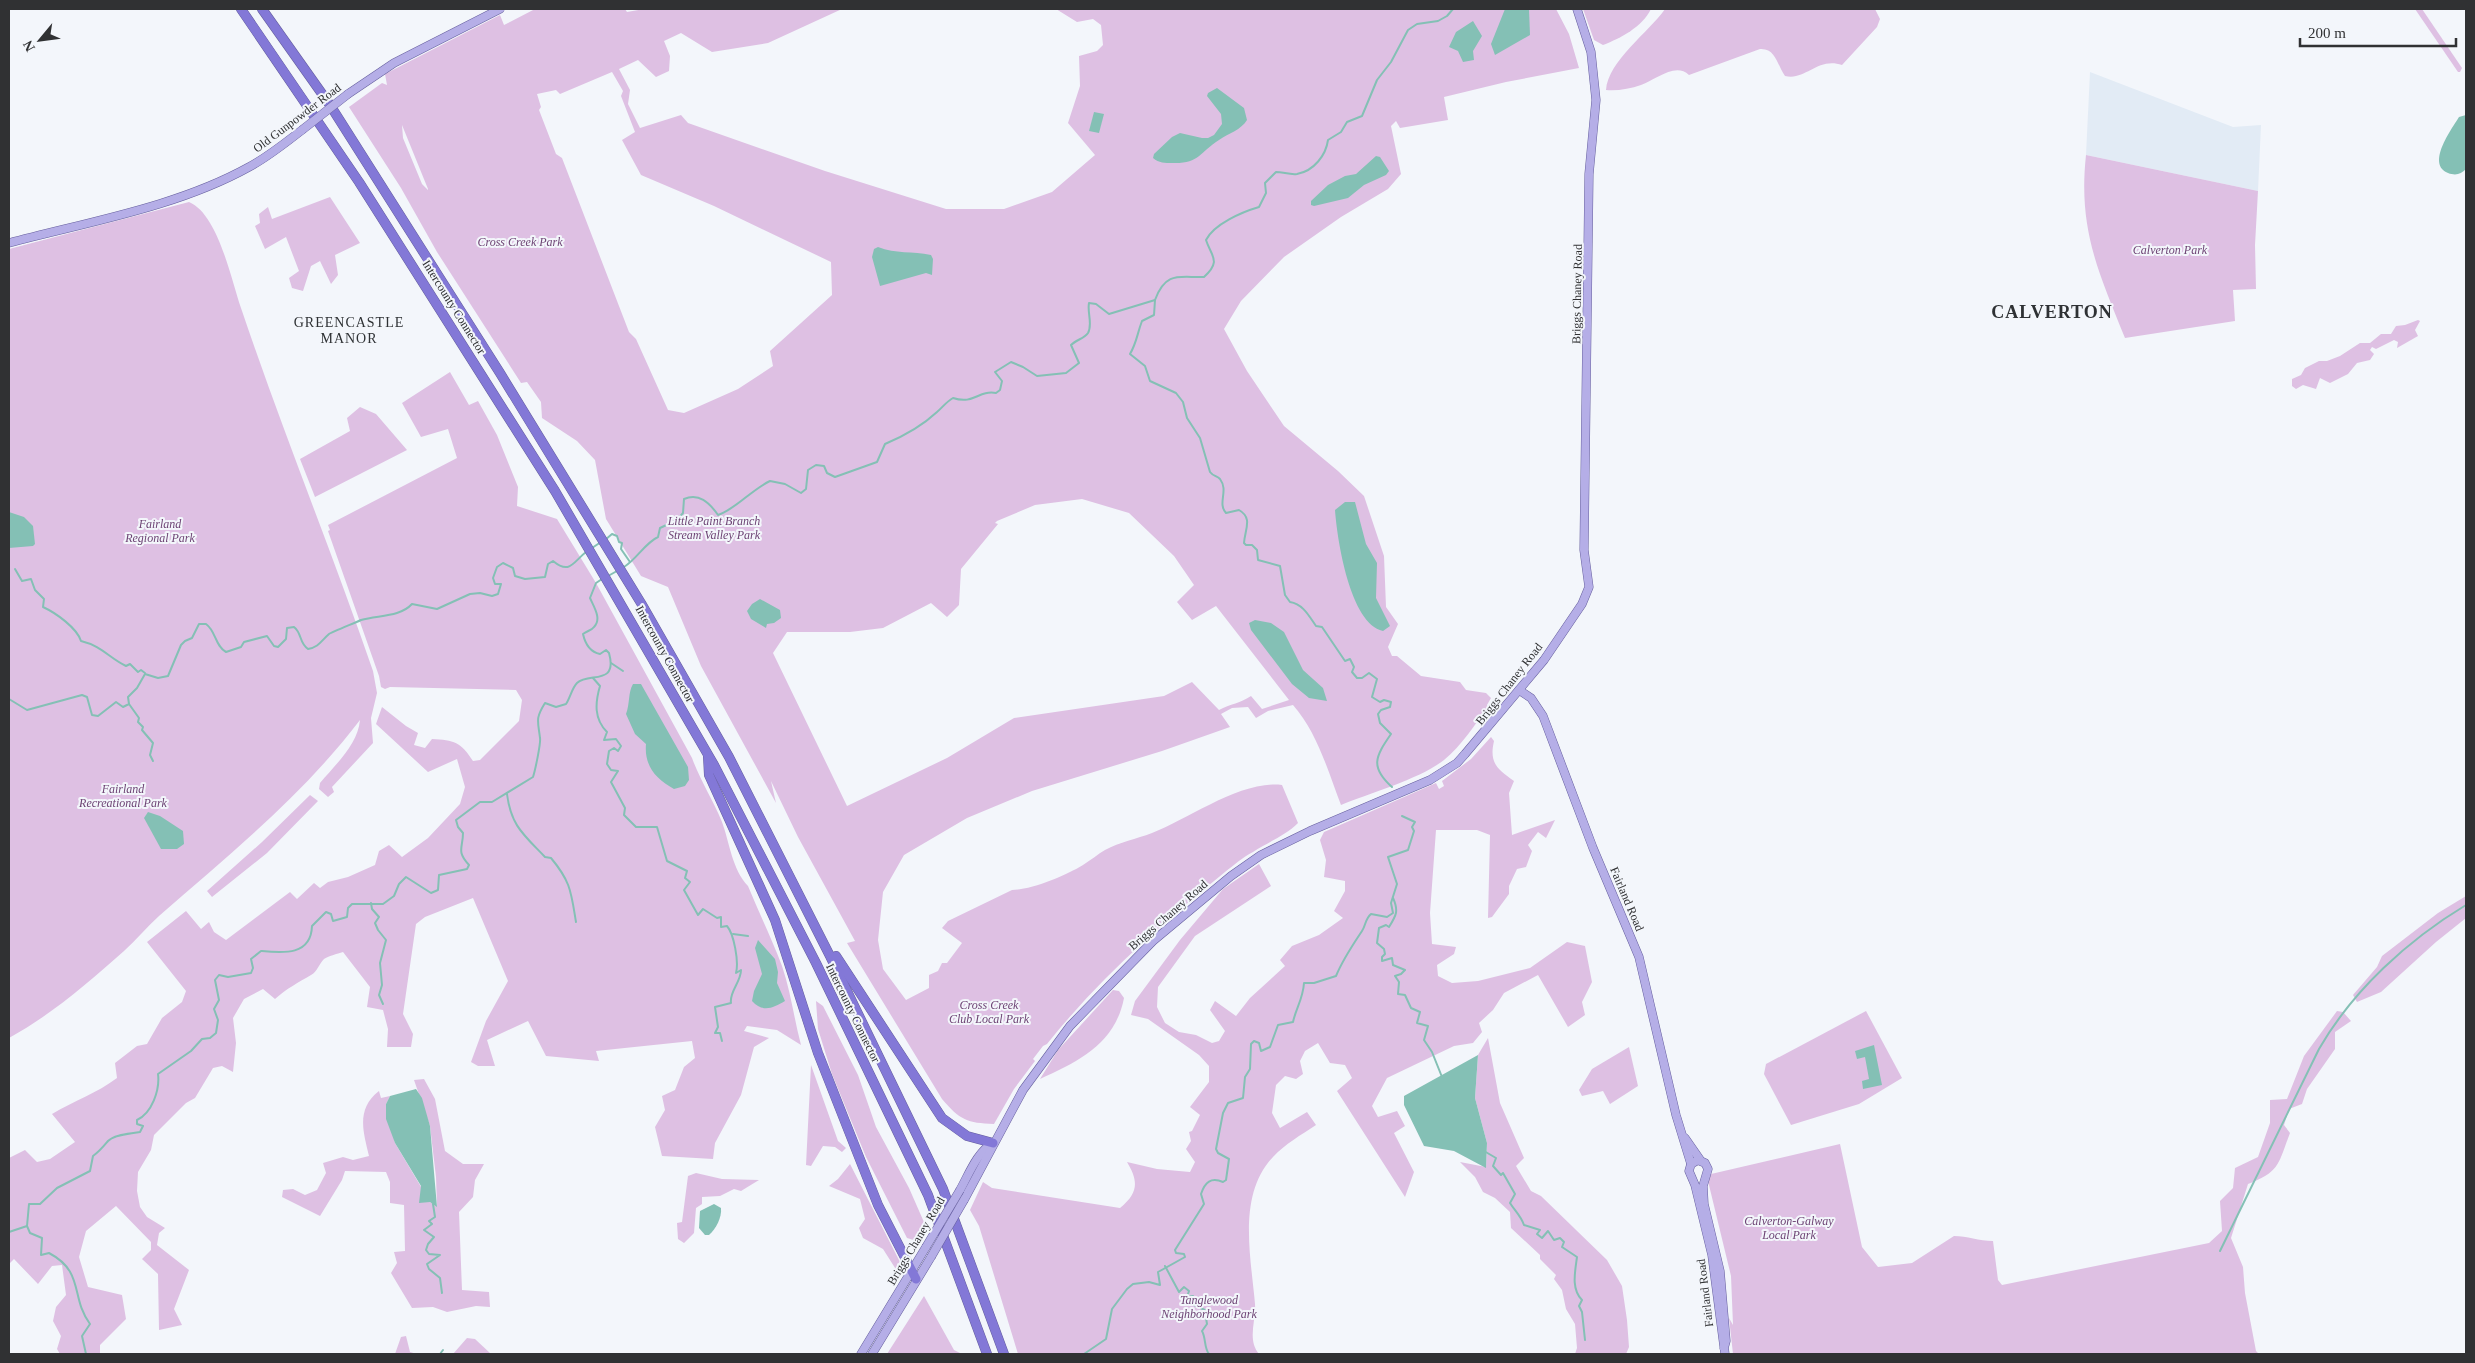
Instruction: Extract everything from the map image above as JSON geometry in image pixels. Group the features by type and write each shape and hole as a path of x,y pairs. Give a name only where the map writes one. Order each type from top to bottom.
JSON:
{"highway":[{"name":"Intercounty Connector","path":"241,9 354,174 555,491 625,608 708,756 816,963 928,1195 987,1354"},
{"name":"Intercounty Connector","path":"262,9 330,105 571,486 641,603 729,757 809,914 943,1188 1004,1354"},
{"path":"708,756 709,775 775,920 818,1053 843,1118 878,1205 916,1279"},
{"path":"809,914 942,1118 967,1136 993,1143"}],"main road":[{"name":"Old Gunpowder Road","path":"9,243 163,202 202,188 263,159 348,94 394,63 500,9"},
{"name":"Briggs Chaney Road","path":"872,1354 964,1200 1023,1090 1070,1026 1153,941 1231,876 1261,855 1310,831 1430,780 1457,763 1480,739 1546,657 1578,612 1589,586 1584,550 1584,522 1590,174 1596,100 1591,52 1577,9"},
{"name":"Fairland Road","path":"1518,690 1531,698 1543,716 1593,848 1639,957 1681,1132 1691,1164"},
{"name":"Fairland Road","path":"1681,1132 1701,1161"},
{"name":"Briggs Chaney Road","path":"861,1354 980,1155 986,1147 993,1143"},
{"path":"1701,1161 1707,1166 1708,1172 1705,1177 1699,1179 1692,1177 1689,1171 1691,1164 1701,1161"},
{"name":"Fairland Road","path":"1692,1177 1712,1255 1724,1351"},
{"name":"Fairland Road","path":"1705,1177 1704,1204 1720,1271 1726,1341 1724,1351"}],"shaded area":[{"path":"1505,9 1529,9 1530,35 1495,55 1491,44"},
{"path":"1473,21 1482,36 1473,51 1474,60 1463,62 1458,51 1449,47 1456,32"},
{"path":"2090,72 2233,127 2261,125 2258,191 2086,155"},
{"path":"1217,88 1244,108 1247,120 1238,129 1219,140 1193,160 1181,163 1167,163 1153,158 1154,154 1172,137 1180,133 1202,138 1214,135 1222,124 1221,114 1207,96 1208,93"},
{"path":"1094,112 1104,114 1099,133 1089,131"},
{"path":"2466,115 2466,169 2458,174 2451,174 2442,169 2439,162 2442,146 2459,117"},
{"path":"1376,156 1380,157 1389,171 1386,175 1364,185 1348,198 1314,206 1311,205 1311,201 1328,185 1345,176 1356,174"},
{"path":"878,247 891,251 931,255 933,259 932,275 926,273 880,286 872,257 874,249"},
{"path":"1345,502 1355,502 1366,544 1377,563 1376,598 1390,626 1383,631 1372,625 1362,613 1347,579 1335,510"},
{"path":"9,512 24,517 33,526 35,544 33,546 9,548"},
{"path":"760,599 780,610 781,618 774,623 767,624 766,628 751,619 747,611 752,604"},
{"path":"1255,620 1271,623 1284,632 1303,670 1323,688 1327,701 1309,698 1292,684 1251,630 1249,623"},
{"path":"633,684 641,684 688,767 689,780 685,786 674,789 652,771 647,759 646,744 635,734 626,714"},
{"path":"148,812 160,816 183,831 184,844 177,849 161,849 144,818"},
{"path":"758,940 775,959 778,972 777,983 785,1001 768,1008 760,1007 752,1001 754,991 762,974 755,948"},
{"path":"1874,1045 1882,1085 1863,1089 1862,1081 1869,1079 1865,1057 1857,1059 1855,1051"},
{"path":"1478,1055 1475,1098 1487,1143 1486,1168 1454,1151 1424,1146 1404,1105 1404,1096"},
{"path":"416,1089 422,1098 430,1126 437,1207 430,1202 419,1203 421,1186 395,1143 386,1119 386,1104 390,1096"},
{"path":"714,1204 721,1208 719,1219 712,1232 709,1235 705,1235 699,1228 700,1211"}],"green space":[{"path":"535,9 625,9 627,12 644,9 842,9 768,43 712,52 681,33 664,41 670,56 669,71 656,77 638,60 619,69 630,90 628,104 640,128 681,115 688,123 825,171 946,209 1004,209 1052,192 1095,155 1068,123 1080,86 1079,56 1097,51 1103,45 1101,25 1093,19 1077,22 1056,9 1556,9 1569,34 1579,68 1506,82 1444,97 1448,120 1400,128 1396,121 1391,126 1401,174 1388,189 1341,217 1284,257 1241,301 1224,329 1247,371 1284,426 1338,471 1364,496 1384,556 1386,607 1398,624 1388,647 1392,656 1397,656 1421,676 1460,682 1466,690 1486,693 1491,698 1488,706 1457,748 1434,767 1409,779 1341,805 1309,727 1293,705 1268,711 1256,718 1248,707 1232,708 1221,714 1230,727 1162,751 1032,791 967,818 904,855 883,892 878,940 883,969 906,1000 929,988 929,975 938,971 942,963 947,963 962,943 942,928 948,921 1012,890 1029,888 1059,877 1083,865 1111,847 1167,827 1233,794 1250,788 1282,785 1298,823 1282,835 1246,856 1225,872 1154,932 1109,975 1047,1044 1043,1046 1033,1059 1035,1061 1014,1089 994,1124 977,1123 965,1119 954,1112 942,1099 847,943 855,941 798,837 771,781 776,803 701,666 668,587 641,576 606,519 595,460 577,441 542,418 541,402 527,382 521,383 437,252 401,188 349,107 382,83 387,85 385,74 500,15 504,25","holes":["612,72 623,91 621,96 635,132 622,140 641,175 714,206 831,262 832,295 770,351 773,366 738,389 684,413 668,410 636,339 629,332 562,158 556,154 539,110 541,107 537,94 556,90 560,94","402,125 428,189 428,190 422,184 403,138","1082,499 1129,513 1174,556 1194,585 1177,602 1192,620 1216,606 1289,700 1262,709 1251,696 1219,710 1192,682 1164,696 1014,718 947,758 847,806 773,653 787,632 850,632 883,628 931,603 947,617 959,605 961,569 998,524 995,523 1035,505"]},
{"path":"1583,9 1651,9 1637,26 1617,39 1603,45 1594,40"},
{"path":"1665,9 1875,9 1880,19 1877,27 1842,65 1825,64 1799,75 1785,76 1773,54 1765,49 1760,49 1689,75 1684,71 1672,71 1647,83 1628,89 1606,90 1608,79 1621,58"},
{"path":"2415,9 2422,9 2462,68 2460,72 2458,72"},
{"name":"Calverton Park","path":"2086,155 2258,191 2255,245 2256,289 2233,290 2235,321 2125,338 2106,292 2092,249 2085,205"},
{"path":"330,197 360,243 335,255 338,275 331,284 320,261 311,266 303,291 292,288 289,278 299,271 286,237 265,249 255,226 260,223 259,214 268,207 272,219"},
{"name":"Fairland Regional Park","path":"189,202 199,209 216,233 257,354 373,671 377,693 371,718 373,743 332,787 334,792 328,797 319,789 320,783 351,745 360,720 315,774 239,847 159,916 124,951 83,987 25,1029 9,1038 9,249"},
{"path":"2420,321 2415,330 2418,336 2397,348 2398,342 2394,340 2376,349 2372,347 2370,350 2374,354 2370,360 2357,363 2348,374 2330,383 2320,378 2316,389 2303,385 2296,389 2292,386 2292,379 2301,375 2305,368 2319,361 2327,361 2340,356 2360,343 2370,343 2381,334 2391,334 2396,326"},
{"path":"450,372 469,405 478,401 497,435 518,487 517,506 557,519 596,583 692,758 722,822 738,872 748,886 782,966 801,1045 777,1030 747,1026 744,1031 769,1038 754,1047 741,1095 715,1143 713,1159 662,1156 655,1127 665,1110 662,1096 675,1090 684,1067 695,1058 692,1041 596,1051 599,1061 546,1056 528,1021 487,1040 495,1066 478,1066 471,1062 486,1021 508,981 473,898 425,917 416,924 403,1014 413,1034 411,1047 387,1047 388,1029 383,1010 367,1007 370,987 343,952 328,957 324,959 313,974 275,999 263,989 244,999 233,1018 236,1043 233,1072 222,1066 213,1068 195,1098 186,1103 154,1135 151,1150 138,1172 137,1191 140,1207 147,1217 165,1228 159,1233 157,1245 189,1270 174,1309 182,1325 159,1330 158,1274 142,1259 151,1250 151,1242 116,1206 86,1231 79,1257 88,1287 122,1295 126,1319 100,1345 100,1354 60,1354 57,1349 61,1336 53,1321 56,1307 66,1295 62,1265 52,1266 38,1284 14,1259 9,1264 9,1158 25,1150 37,1162 50,1159 75,1142 52,1114 117,1078 115,1063 137,1046 147,1044 162,1018 182,1002 186,991 147,942 186,911 201,929 209,922 214,932 226,940 290,892 297,899 314,883 320,888 328,882 348,877 375,865 379,851 389,845 402,857 428,838 460,804 465,787 457,759 428,772 376,724 382,707 418,733 414,745 425,748 432,739 451,741 461,746 473,761 480,760 519,721 522,700 516,690 390,687 385,689 381,687 379,676 328,531 330,530 328,525 457,458 448,429 421,437 402,403"},
{"path":"360,407 376,414 407,450 315,497 300,459 350,431 347,418"},
{"name":"Tanglewood Neighborhood Park","path":"1491,737 1494,741 1493,755 1496,765 1514,781 1509,793 1512,835 1555,820 1546,838 1538,832 1528,845 1532,851 1526,867 1517,869 1509,886 1509,894 1492,917 1488,918 1490,835 1477,830 1436,830 1430,913 1432,944 1456,947 1454,954 1437,965 1438,976 1452,983 1478,981 1530,968 1567,942 1585,946 1592,982 1582,1002 1585,1015 1568,1027 1538,975 1504,993 1493,1010 1479,1023 1482,1032 1473,1043 1454,1046 1387,1078 1372,1106 1378,1117 1397,1111 1405,1126 1394,1133 1414,1172 1405,1197 1337,1091 1352,1078 1345,1065 1330,1063 1318,1043 1305,1051 1300,1061 1303,1074 1296,1079 1285,1076 1276,1085 1272,1113 1280,1128 1307,1112 1316,1125 1273,1157 1262,1172 1254,1189 1250,1208 1249,1247 1255,1304 1253,1342 1259,1354 1018,1354 979,1226 970,1210 983,1182 992,1188 1120,1208 1126,1203 1135,1187 1134,1176 1127,1162 1157,1169 1190,1172 1195,1162 1186,1149 1191,1141 1189,1132 1192,1131 1200,1115 1190,1107 1209,1082 1209,1066 1199,1055 1148,1019 1131,1015 1135,1001 1180,940 1223,889 1259,864 1271,886 1195,936 1158,987 1157,1007 1165,1023 1179,1032 1196,1035 1212,1043 1219,1041 1225,1031 1210,1010 1215,1001 1236,1016 1250,998 1285,966 1280,960 1292,946 1319,935 1343,918 1334,911 1345,891 1345,881 1324,877 1326,860 1320,840 1324,832 1436,783 1439,789 1444,786 1442,781 1471,759"},
{"path":"310,795 318,801 267,853 212,897 207,891 262,842"},
{"path":"2466,896 2466,918 2436,942 2381,992 2357,1002 2353,995 2377,967 2382,956 2438,913"},
{"path":"1113,990 1119,991 1124,998 1113,1028 1104,1039 1081,1058 1040,1079 1058,1050"},
{"path":"816,1001 823,1006 858,1075 876,1127 909,1188 927,1229 919,1239 907,1238 866,1157 832,1074 818,1029"},
{"path":"1866,1011 1902,1078 1859,1104 1791,1125 1764,1074 1766,1064"},
{"name":"Calverton-Galway Local Park","path":"2337,1011 2343,1012 2351,1021 2335,1032 2335,1049 2307,1089 2302,1104 2289,1109 2284,1125 2290,1133 2280,1160 2272,1171 2248,1184 2231,1238 2243,1267 2245,1293 2256,1351 2259,1354 1733,1354 1729,1318 1733,1325 1731,1276 1708,1181 1711,1174 1840,1144 1862,1247 1878,1267 1912,1263 1954,1236 1993,1241 1998,1280 2002,1285 2209,1243 2222,1231 2220,1201 2233,1188 2235,1168 2258,1157 2270,1123 2270,1100 2287,1099 2304,1056"},
{"path":"1488,1038 1500,1103 1524,1158 1516,1166 1531,1191 1541,1196 1607,1260 1622,1286 1629,1347 1626,1354 1575,1354 1577,1348 1575,1324 1566,1309 1562,1290 1554,1279 1556,1275 1540,1259 1540,1255 1511,1228 1510,1212 1495,1198 1483,1192 1475,1177 1460,1162 1486,1167 1487,1143 1475,1098 1478,1055"},
{"path":"1629,1047 1638,1086 1610,1104 1603,1091 1582,1096 1579,1090 1592,1069"},
{"path":"811,1065 838,1141 846,1148 842,1152 835,1147 823,1146 811,1166 806,1165"},
{"path":"424,1079 435,1099 445,1151 463,1164 484,1164 475,1180 473,1197 459,1212 462,1290 489,1292 490,1307 476,1306 447,1312 433,1307 412,1308 391,1273 397,1263 394,1252 405,1251 404,1205 390,1203 390,1182 386,1172 345,1171 342,1180 320,1216 282,1197 283,1190 293,1189 305,1195 317,1190 326,1173 323,1163 343,1157 353,1160 369,1156 363,1129 364,1113 367,1105 379,1091 381,1098 390,1096 386,1104 395,1143 430,1202 437,1206 436,1177 430,1126 414,1080"},
{"path":"850,1164 900,1262 897,1271 883,1249 863,1238 859,1228 865,1219 860,1199 829,1186 838,1179"},
{"path":"696,1173 722,1179 759,1180 741,1191 734,1189 720,1196 702,1197 702,1204 696,1208 694,1233 684,1243 678,1239 677,1223 682,1222 688,1176"},
{"path":"924,1296 954,1350 962,1354 887,1354"},
{"path":"406,1336 410,1352 417,1354 395,1354 401,1337"},
{"path":"467,1338 475,1339 491,1354 453,1354"}],"waterway":[{"path":"624,567 658,537 660,528 677,520 683,513 684,499 689,497 699,498 711,506 718,515 770,481 785,484 801,493 806,489 808,470 816,465 824,466 827,473 835,477 877,462 885,444 919,426 953,398 966,400 985,393 996,393 1000,390 1002,381 995,372 1011,362 1037,376 1066,373 1079,363 1071,345 1088,333 1090,326 1089,303 1096,304 1109,314 1155,300 1159,290 1169,280 1181,277 1204,277 1213,267 1214,262 1206,240 1210,234 1229,219 1259,207 1266,193 1265,183 1276,172 1297,174 1314,166 1322,157 1328,140 1341,132 1347,122 1362,116 1377,80 1391,62 1408,30 1417,24 1438,21 1447,16 1453,9"},
{"path":"1155,300 1154,315 1142,321 1136,342 1130,354 1145,366 1150,381 1176,393 1183,402 1187,418 1200,438 1210,472 1220,479 1222,483 1223,505 1226,513 1239,510 1246,517 1247,524 1244,543 1252,545 1257,550 1258,560 1280,566 1285,595 1290,602 1299,605 1316,626 1322,627 1345,661 1350,659 1354,667 1352,672 1357,678 1362,678 1369,673 1377,679 1372,697 1380,702 1384,700 1391,702 1390,707 1381,710 1378,714 1380,723 1391,734 1381,749 1377,762 1380,774 1392,787"},
{"path":"605,540 612,534 617,536 619,542 622,543 621,549 630,562"},
{"path":"592,548 601,542"},
{"path":"9,699 27,710 82,695 87,697 92,715 98,716 116,702 123,707 129,704 128,697 137,688 145,674 158,678 168,676 181,645 192,638 199,624 206,624 212,630 220,646 226,652 241,647 244,642 267,636 274,646 278,647 286,639 287,628 294,627 297,629 303,644 308,649 317,645 329,634 339,629 361,620 402,611 412,604 437,609 470,594 480,593 492,596 498,594 501,584 495,584 493,578 497,567 503,563 513,568 515,576 525,579 545,577 548,564 553,561 564,567 571,566 586,552"},
{"path":"15,569 22,581 31,579 35,590 44,599 43,607 65,621 75,631 81,641 100,649 120,663 126,666 130,664 138,672 141,670 145,673"},
{"path":"608,576 617,571"},
{"path":"9,1232 27,1226 29,1204 40,1204 57,1188 90,1171 93,1156 108,1141 119,1136 140,1132 143,1126 137,1124 137,1120 151,1107 158,1087 158,1074 191,1051 202,1039 210,1038 216,1033 218,1020 214,1009 219,1000 215,980 219,975 228,977 251,973 253,968 251,959 261,951 287,952 301,948 307,943 312,926 326,912 331,914 333,921 347,917 348,908 352,904 383,904 394,896 399,884 406,877 431,893 438,890 439,875 467,869 469,865 461,853 463,833 458,827 456,820 480,802 492,802 533,777 540,741 538,717 545,703 556,707 566,704 577,683 588,678 606,674 609,670 611,663 609,653 606,650 600,654 593,651 587,644 583,634 592,629 596,624 597,617 590,598 596,583 602,579"},
{"path":"611,663 623,671"},
{"path":"593,678 600,686 597,711 600,722 607,732 604,740 616,739 621,746 618,751 614,748 609,751 607,764 611,770 618,771 611,782 625,808 624,815 636,827 657,827 667,861 687,871 685,878 690,882 684,890 698,915 703,909 717,918 721,917 721,927 727,926 732,935 736,955 736,973 741,970 731,1003 715,1007 718,1027 715,1033 720,1033 722,1041"},
{"path":"129,704 139,718 138,722 143,727 142,730 153,743 150,755 153,761"},
{"path":"507,794 515,822 545,857 551,858 563,874 571,895 576,922"},
{"path":"1084,1354 1106,1339 1112,1309 1127,1289 1133,1284 1149,1282 1160,1285 1158,1272 1185,1257 1184,1254 1176,1253 1175,1250 1204,1204 1201,1194 1204,1186 1212,1180 1223,1182 1226,1180 1229,1159 1218,1153 1216,1149 1223,1113 1228,1103 1243,1098 1245,1077 1250,1069 1251,1044 1254,1041 1259,1043 1261,1051 1270,1047 1278,1025 1293,1022 1304,983 1314,983 1336,976 1369,916 1371,914 1387,917 1393,913 1391,903 1397,884 1388,857 1408,850 1414,831 1412,827 1415,822 1402,816"},
{"path":"1393,898 1396,906 1395,916 1389,927 1386,925 1379,928 1377,943 1384,949 1385,954 1382,957 1382,961 1392,958 1393,965 1405,970 1395,976 1399,982 1398,994 1405,995 1411,1008 1420,1012 1417,1023 1428,1026 1424,1040 1432,1052 1442,1077"},
{"path":"371,903 372,909 379,917 375,923 386,940 380,963 382,985 379,995 383,1004"},
{"path":"2220,1251 2319,1049 2333,1027 2365,987 2403,950 2466,905"},
{"path":"733,934 748,936"},
{"path":"1484,1151 1496,1158 1493,1166 1501,1175 1503,1173 1515,1194 1510,1203 1524,1225 1540,1230 1537,1234 1542,1238 1548,1231 1554,1240 1560,1238 1564,1242 1562,1247 1577,1257 1575,1286 1582,1300 1579,1306 1582,1312 1585,1340"},
{"path":"433,1204 435,1217 429,1221 432,1224 424,1230 434,1237 426,1250 429,1254 440,1255 427,1264 429,1269 440,1278 442,1293"},
{"path":"27,1226 30,1233 42,1238 41,1255 49,1253 60,1260 73,1277 80,1304 90,1324 82,1336 86,1354"},
{"path":"1165,1266 1179,1292 1184,1287 1189,1291 1187,1297 1193,1296 1192,1304 1209,1312 1206,1318 1207,1324 1202,1331 1209,1354"},
{"path":"440,1354 443,1350"}],"district":[{"name":"CALVERTON","path":"2052,312"},
{"name":"GREENCASTLE MANOR","path":"349,330"}],"park label":[{"name":"Cross Creek Park","path":"520,242"},
{"name":"Little Paint Branch Stream Valley Park","path":"714,528"},
{"name":"Fairland Recreational Park","path":"123,796"},
{"name":"Cross Creek Club Local Park","path":"989,1012"}]}
